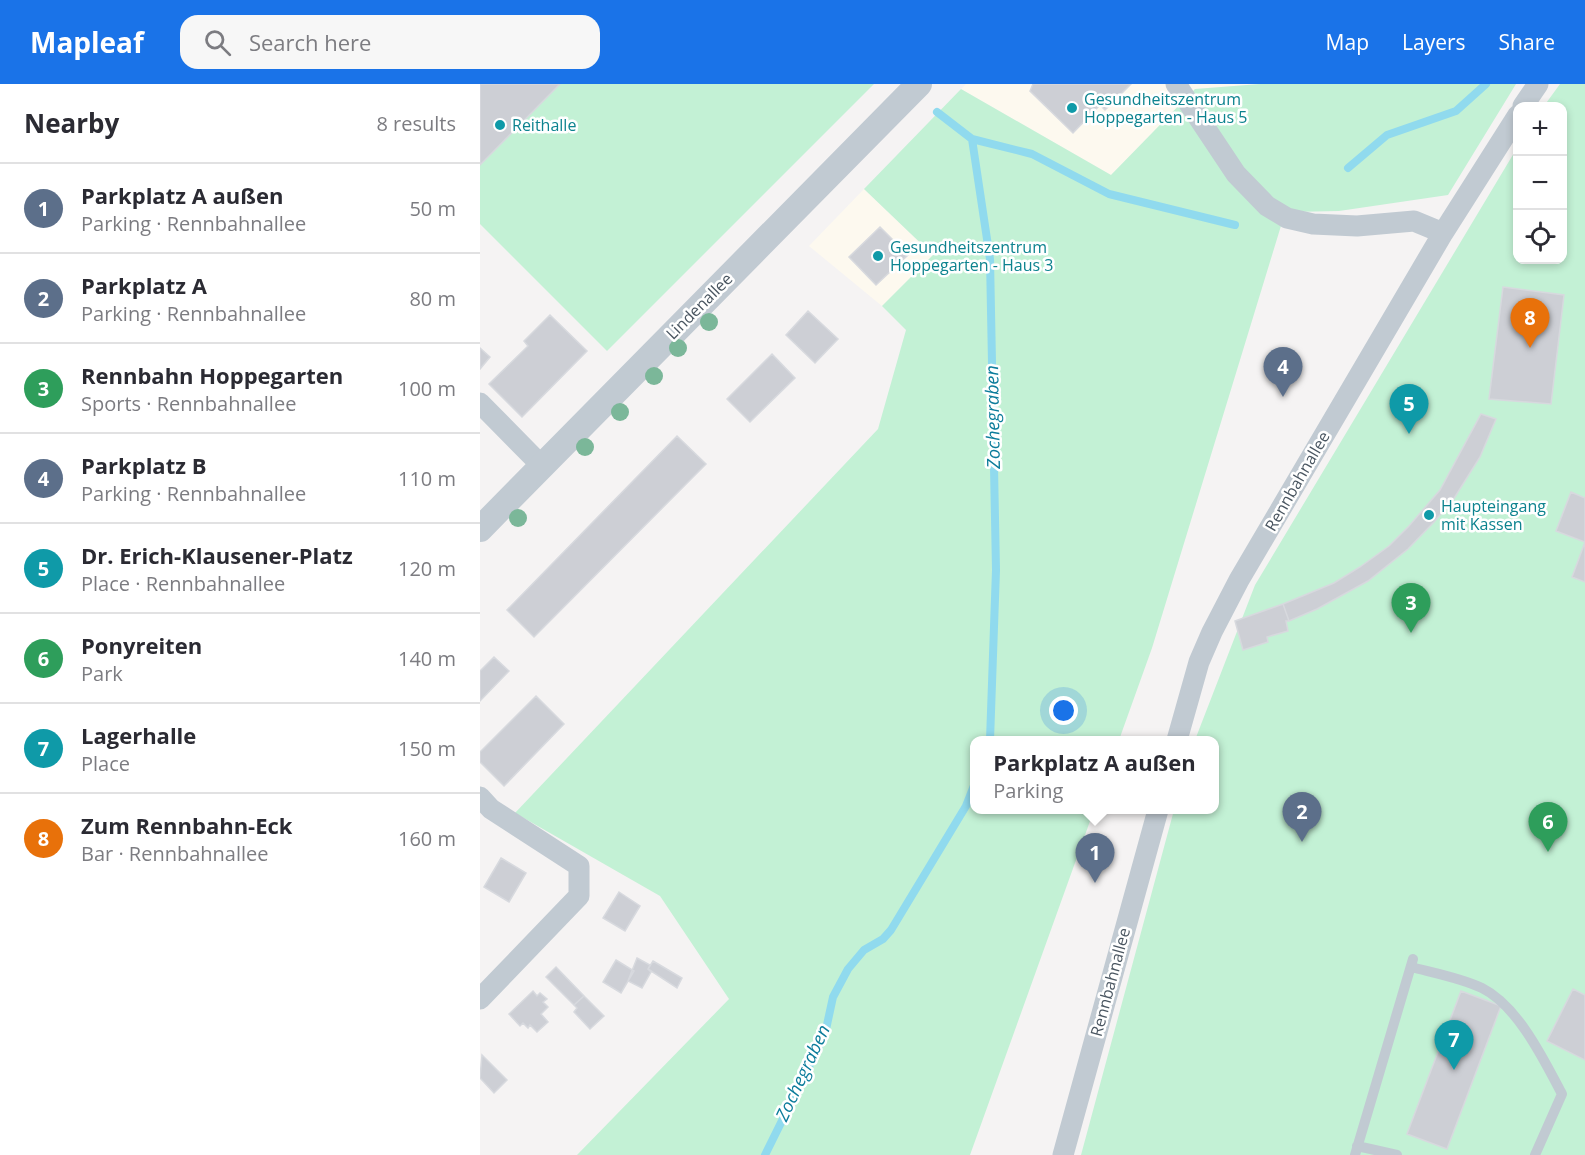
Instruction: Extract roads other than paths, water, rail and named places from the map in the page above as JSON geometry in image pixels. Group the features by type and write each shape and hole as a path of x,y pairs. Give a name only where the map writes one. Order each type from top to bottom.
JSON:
{"street":[{"name":"Lindenallee","path":"480,529 919,84"},
{"path":"1178,84 1236,174 1267,206 1287,218 1313,224 1357,226 1414,221 1443,233"},
{"path":"1526,102 1538,84"},
{"name":"Rennbahnallee","path":"1178,736 1199,663 1222,611 1443,233 1513,123"},
{"path":"480,403 542,466"},
{"path":"480,797 491,808 579,866 579,896 480,999"},
{"name":"Rennbahnallee","path":"1063,1155 1157,814"}],"lane":[{"path":"1397,1155 1356,1151 1412,963 1481,988 1497,997 1536,1044 1562,1094 1535,1155"}],"waterway":[{"path":"1348,168 1387,135 1456,111 1486,84"},
{"name":"Zochegraben","path":"937,112 972,139 990,259 996,570 990,736"},
{"path":"972,139 1032,154 1109,194 1235,225"},
{"name":"Zochegraben","path":"765,1155 825,1034 833,997 848,969 864,950 883,939 891,930 970,796"}],"place":[{"name":"Gesundheitszentrum Hoppegarten - Haus 5","path":"1072,108"},
{"name":"Reithalle","path":"500,125"},
{"name":"Gesundheitszentrum Hoppegarten - Haus 3","path":"878,256"},
{"name":"Zum Rennbahn-Eck","path":"1530,348"},
{"name":"Parkplatz B","path":"1283,397"},
{"name":"Dr. Erich-Klausener-Platz","path":"1409,434"},
{"name":"Haupteingang mit Kassen","path":"1429,515"},
{"name":"Rennbahn Hoppegarten","path":"1411,633"},
{"name":"Parkplatz A","path":"1302,842"},
{"name":"Ponyreiten","path":"1548,852"},
{"name":"Parkplatz A außen","path":"1095,883"},
{"name":"Lagerhalle","path":"1454,1070"}]}
